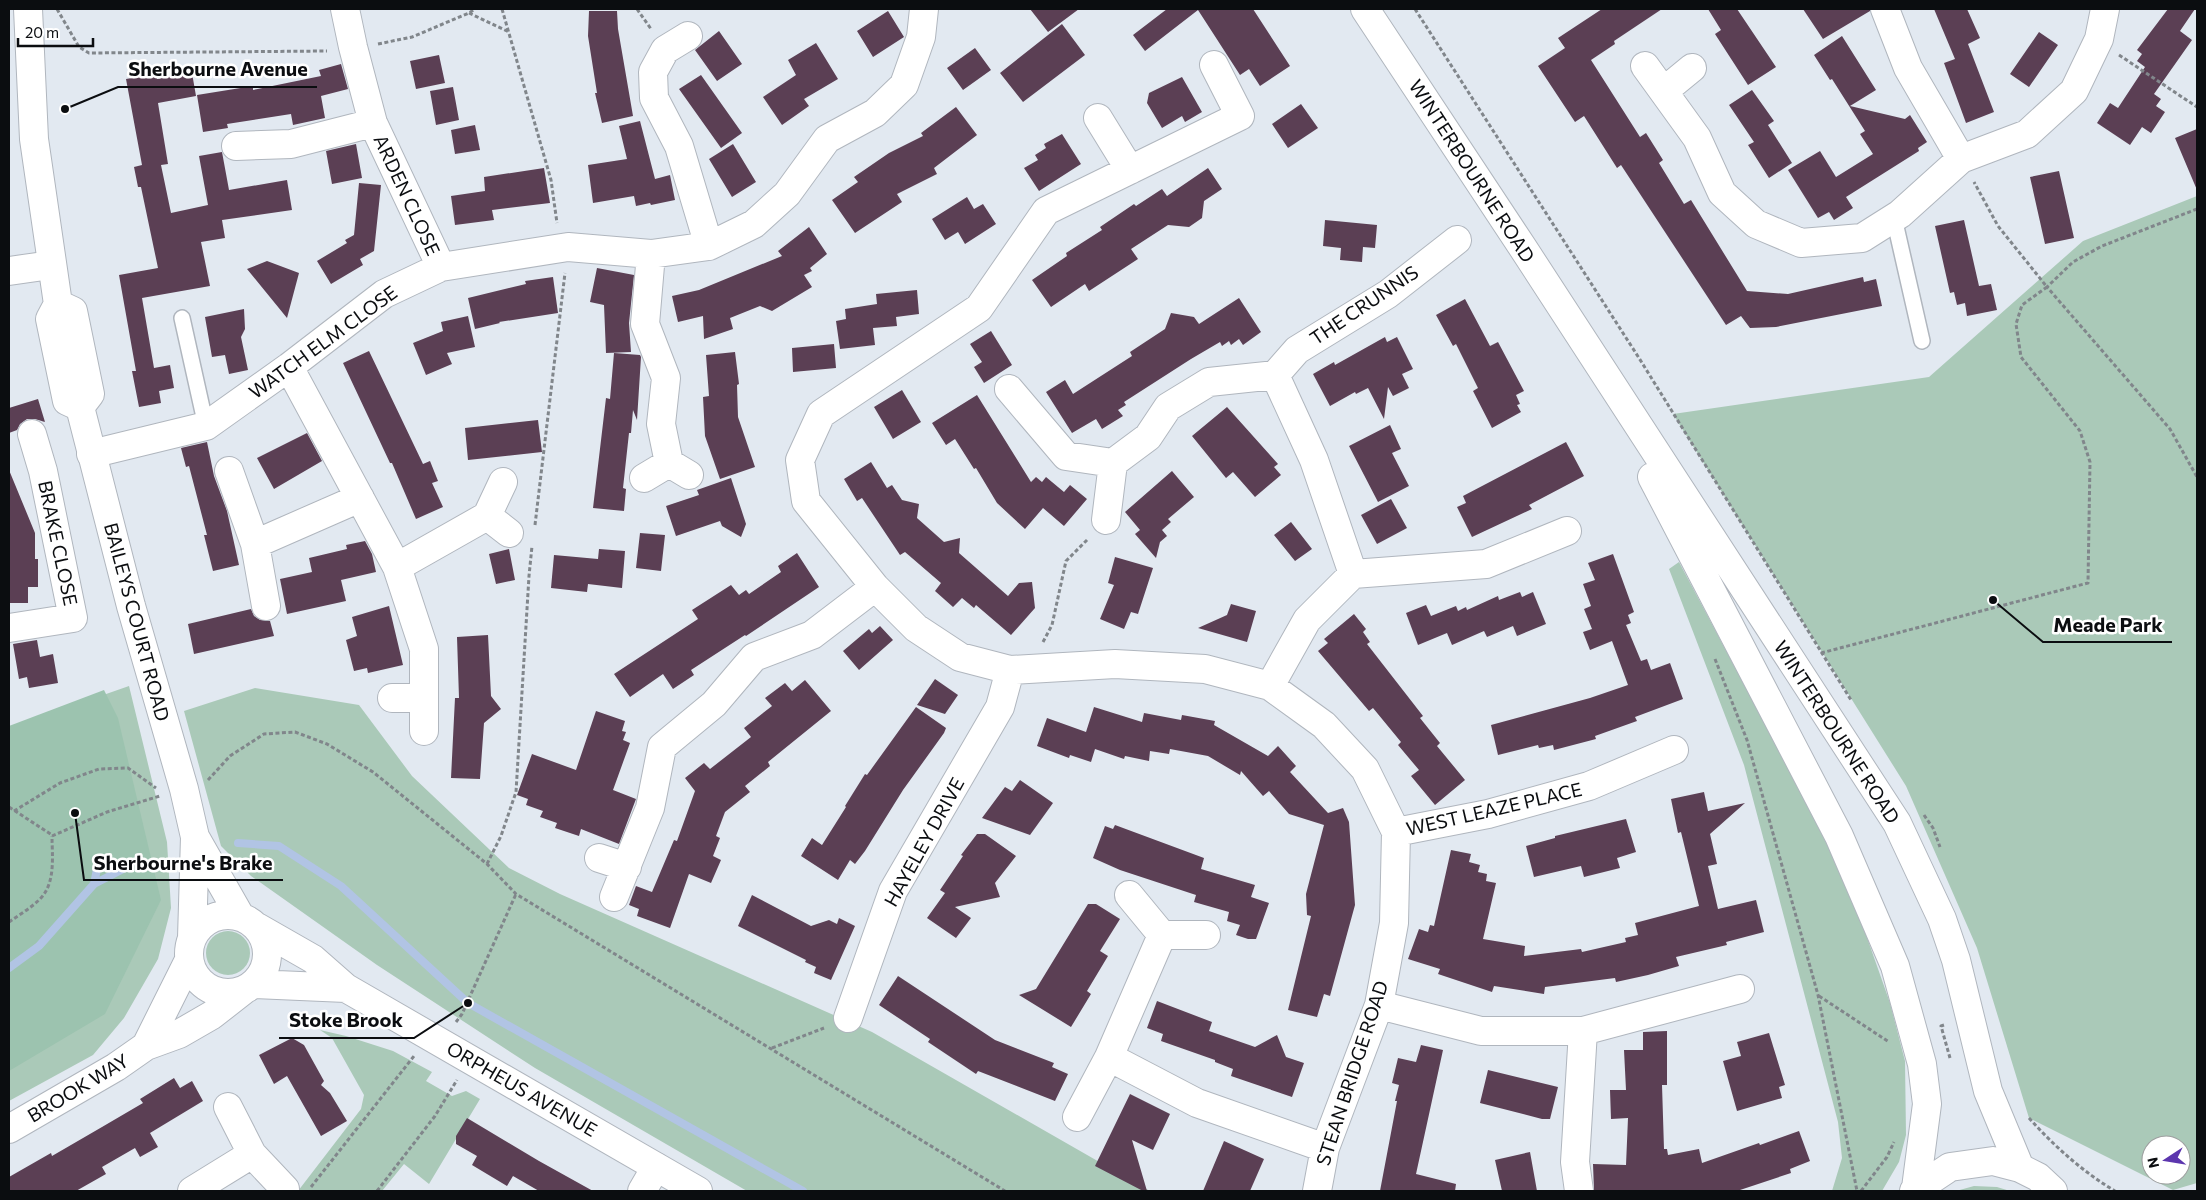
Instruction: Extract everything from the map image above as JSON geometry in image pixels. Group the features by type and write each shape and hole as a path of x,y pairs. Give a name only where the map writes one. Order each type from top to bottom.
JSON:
{"street":[{"name":"BAILEYS COURT ROAD","path":"28,9 34,139 58,304 50,319 67,401 80,407 174,792 195,837 248,921"},
{"name":"ARDEN CLOSE","path":"345,9 373,123 441,267"},
{"name":"WATCH ELM CLOSE","path":"92,454 206,426 289,367 384,294 441,267 564,248 651,254 709,246 754,224 787,194 827,139 875,113 904,85 921,37 924,9"},
{"name":"WINTERBOURNE ROAD","path":"1365,9 1523,248 1577,334 1897,823 1942,920 1956,960 1988,1091 2037,1179"},
{"path":"1885,9 1908,68 1961,159"},
{"path":"1645,66 1697,138 1722,193 1756,224 1801,243 1862,238 1894,218 1961,159 2027,134 2074,91 2098,41 2105,9"},
{"path":"688,36 665,50 653,72 654,98 678,146 709,246"},
{"name":"STEAN BRIDGE ROAD","path":"1214,65 1240,116 1046,211 979,308 821,414 800,460 806,501 875,587 916,628 960,656 1019,670 1115,664 1204,669 1270,686 1324,725 1365,769 1396,832 1394,923 1379,1005 1325,1148 1317,1191"},
{"path":"1664,91 1692,68"},
{"path":"1098,118 1130,170"},
{"name":"ARDEN CLOSE","path":"236,146 291,144 373,123"},
{"name":"THE CRUNNIS","path":"1275,375 1297,350 1388,294 1457,240"},
{"path":"644,478 679,469 661,424 666,378 645,324 651,254"},
{"path":"9,272 51,265"},
{"name":"WINTERBOURNE ROAD","path":"1577,334 1840,836 1895,966 1922,1064 1927,1104 1915,1190"},
{"path":"289,367 397,567 424,649 424,731"},
{"path":"1106,520 1114,463 1148,437 1168,407 1209,382 1275,375 1314,460 1353,574"},
{"path":"1009,389 1066,456 1114,463"},
{"name":"BRAKE CLOSE","path":"9,628 73,618 43,471 32,434"},
{"path":"229,471 255,544 266,606"},
{"path":"397,567 487,516 502,482"},
{"path":"255,544 360,498"},
{"path":"487,516 526,533"},
{"path":"1270,686 1307,620 1353,574 1486,564 1567,531"},
{"path":"614,898 650,808 662,747 714,704 754,657 812,635 875,587"},
{"name":"HAYELEY DRIVE","path":"848,1018 893,891 1000,707 1019,670"},
{"path":"392,698 424,698"},
{"name":"WEST LEAZE PLACE","path":"1396,832 1488,814 1589,786 1674,750"},
{"name":"BAILEYS COURT ROAD","path":"191,949 195,837"},
{"path":"599,858 626,867"},
{"path":"1129,895 1162,935"},
{"path":"218,916 248,921 264,937 267,950 266,962 262,974 249,987 234,993 221,992 210,988 200,981 193,970 191,949 207,920 218,916"},
{"name":"ORPHEUS AVENUE","path":"248,921 313,959 346,988 698,1191"},
{"path":"1162,935 1206,935"},
{"path":"1077,1117 1109,1057 1162,935"},
{"name":"BROOK WAY","path":"146,1046 191,949"},
{"name":"ORPHEUS AVENUE","path":"249,987 346,988"},
{"name":"BROOK WAY","path":"9,1129 116,1067 146,1046 179,1034 212,1015 249,987"},
{"path":"1379,1005 1481,1031 1583,1031 1740,989"},
{"path":"1579,1191 1575,1162 1583,1031"},
{"path":"1109,1057 1197,1102 1325,1148"},
{"path":"228,1107 252,1154 296,1190"},
{"path":"192,1191 252,1154"},
{"path":"1915,1190 1950,1167 1993,1161 2062,1191"},
{"path":"642,1191 656,1167"}],"lane":[{"path":"1894,218 1922,341"},
{"path":"182,318 206,426"}],"path":[{"path":"56,9 79,47 89,53 325,52 412,37 469,14 475,9"},
{"path":"487,864 501,836 516,792 529,576 526,533 564,248 551,180 502,9"},
{"path":"469,14 510,32"},
{"path":"2098,41 2197,107"},
{"path":"1961,159 1998,226 2047,287 2170,429 2197,477"},
{"path":"1822,653 2088,583 2090,462 2080,430 2021,358 2016,324 2022,305 2047,287 2073,262 2102,246 2197,209"},
{"path":"1019,670 1052,625 1066,561 1106,520"},
{"path":"1714,657 1748,740 1818,995 1857,1191"},
{"path":"52,836 107,812 205,783 230,756 264,734 295,732 327,744 373,772 487,864 516,894 1005,1191"},
{"path":"14,811 60,783 99,769 128,768 174,792"},
{"path":"9,807 52,836"},
{"path":"9,922 40,899 49,886 52,868 52,836"},
{"path":"462,1014 516,894"},
{"path":"1818,995 1895,1046"},
{"path":"771,1048 848,1018"},
{"path":"296,1190 431,1036"},
{"path":"377,1191 436,1116 470,1059"},
{"path":"1861,1191 1887,1158 1895,1139"}],"green space":[{"path":"2197,196 2197,1183 2191,1185 2191,1135 2141,1135 2141,1174 2029,1118 1977,948 1906,786 1673,414 1929,377 2083,241"},
{"path":"1679,562 1825,837 1864,929 1890,1003 1905,1061 1906,1135 1899,1162 1882,1191 1832,1191 1842,1158 1838,1122 1744,765 1669,569"},
{"path":"129,686 167,842 171,908 158,959 124,1018 93,1055 9,1101 9,728"},
{"path":"255,688 359,705 412,776 509,868 560,894 872,1032 1150,1191 747,1191 535,1068 377,965 251,876 221,846 184,711"},
{"path":"104,690 118,718 161,900 105,1014 9,1071 9,726"},
{"path":"232,931 244,937 249,945 249,961 244,969 236,974 224,975 212,969 207,961 206,949 212,937 220,932"},
{"path":"320,1030 393,1051 432,1072 426,1081 452,1096 466,1091 480,1099 429,1184 404,1164 382,1191 298,1191 361,1109 364,1095 332,1038"},
{"path":"2163,1185 2190,1185 2173,1190"},
{"path":"1974,1186 1997,1187 2010,1191 1956,1191"}],"building":[{"path":"1030,9 1079,9 1048,32"},
{"path":"1167,9 1253,9 1290,66 1260,86 1249,69 1240,75 1198,10 1145,51 1133,35"},
{"path":"1602,9 1662,9 1614,41 1615,44 1591,60 1640,137 1646,133 1663,160 1659,163 1684,204 1691,200 1747,291 1788,294 1863,277 1864,282 1876,279 1882,306 1776,327 1750,328 1741,316 1726,325 1621,165 1617,168 1584,116 1575,122 1538,66 1565,48 1558,38"},
{"path":"1708,9 1737,9 1776,67 1748,85 1715,34 1721,30"},
{"path":"1803,9 1870,9 1870,11 1823,39"},
{"path":"1934,9 1967,9 1980,38 1968,44 1994,112 1966,123 1944,63 1955,59"},
{"path":"2168,9 2195,9 2180,31 2192,40 2154,94 2161,99 2156,106 2165,112 2151,133 2142,127 2130,145 2097,123 2110,103 2118,108 2145,67 2137,61 2142,54 2137,50"},
{"path":"589,11 617,11 618,29 633,116 602,123 595,93 597,93 588,36"},
{"path":"888,11 904,37 873,57 857,31"},
{"path":"1062,24 1085,55 1023,102 1000,73"},
{"path":"719,31 742,64 717,81 695,50"},
{"path":"2039,32 2058,45 2029,87 2010,74"},
{"path":"1842,36 1876,90 1850,106 1905,119 1910,115 1927,142 1918,148 1919,151 1846,197 1853,208 1834,220 1829,212 1818,218 1788,170 1820,151 1836,177 1873,154 1860,134 1865,131 1832,79 1830,80 1814,55"},
{"path":"816,43 838,79 804,99 809,106 782,125 763,97 796,75 788,60"},
{"path":"975,48 991,70 963,90 947,68"},
{"path":"439,55 445,83 416,89 410,61"},
{"path":"341,64 348,89 321,96 325,118 293,125 291,114 227,124 228,128 203,132 197,95 253,86 253,90 321,76 319,70"},
{"path":"192,73 196,96 158,103 168,164 161,165 171,213 208,205 199,156 222,152 229,190 287,180 292,210 222,220 225,238 201,242 210,286 142,298 154,368 170,365 174,388 159,391 161,403 139,407 132,371 136,371 119,275 158,268 141,187 138,187 134,167 142,165 126,79 156,74 157,79"},
{"path":"701,75 742,133 721,148 679,89"},
{"path":"1182,77 1202,112 1185,122 1182,116 1162,128 1147,103 1149,93"},
{"path":"453,87 459,120 436,125 430,91"},
{"path":"1752,90 1774,121 1768,125 1792,163 1769,178 1748,145 1754,142 1729,105"},
{"path":"1301,104 1318,128 1288,148 1272,124"},
{"path":"956,107 977,135 934,168 937,174 897,194 902,202 855,233 832,200 858,182 854,177 889,153 923,136 921,133"},
{"path":"640,121 655,179 670,175 675,200 636,206 634,196 593,203 588,165 627,159 619,126"},
{"path":"475,125 480,150 455,154 451,130"},
{"path":"2197,129 2197,190 2175,138"},
{"path":"1062,134 1081,164 1039,191 1024,168 1038,160 1035,155 1046,148 1044,144"},
{"path":"356,144 362,178 332,184 326,151"},
{"path":"733,144 756,182 732,197 709,159"},
{"path":"544,168 550,203 492,210 494,220 455,225 451,196 485,191 484,177"},
{"path":"1208,168 1222,189 1204,201 1202,218 1189,227 1168,225 1131,249 1138,259 1089,291 1085,284 1051,307 1032,280 1067,256 1066,253 1102,230 1100,227 1134,204 1136,206 1162,189 1167,196"},
{"path":"2059,171 2074,238 2045,244 2030,177"},
{"path":"359,183 381,185 374,251 360,259 363,265 331,284 317,261 347,243 345,240 354,235"},
{"path":"967,197 974,209 983,204 996,224 965,244 958,232 945,240 932,219"},
{"path":"1325,220 1377,225 1375,248 1363,247 1362,262 1340,260 1341,248 1323,246"},
{"path":"1964,220 1979,286 1991,284 1997,310 1967,316 1965,303 1957,305 1954,292 1950,293 1935,226"},
{"path":"809,227 827,254 810,268 812,271 804,275 812,287 772,311 760,306 730,318 733,329 704,339 703,316 678,322 672,296 699,290 782,256 778,251"},
{"path":"267,261 299,273 287,318 247,269"},
{"path":"597,268 634,275 629,323 631,352 606,353 604,305 590,302"},
{"path":"553,277 558,313 499,322 475,329 468,298 526,284 525,281"},
{"path":"917,290 919,314 896,317 897,326 873,328 875,345 840,349 836,321 846,319 845,309 877,304 876,294"},
{"path":"1239,298 1261,332 1243,345 1239,339 1231,345 1229,341 1222,346 1220,342 1191,359 1124,402 1126,405 1118,410 1123,416 1102,429 1096,419 1072,433 1046,392 1065,380 1073,394 1132,356 1130,352 1165,329 1171,313 1194,317 1199,324"},
{"path":"1465,299 1490,346 1498,342 1524,391 1516,395 1520,404 1517,405 1521,412 1492,428 1473,391 1478,388 1456,344 1453,346 1436,315"},
{"path":"244,309 245,329 241,337 248,370 229,374 225,355 212,357 205,317"},
{"path":"468,316 475,347 447,353 452,364 426,375 413,343 443,331 441,322"},
{"path":"991,331 1012,365 984,383 974,367 982,362 970,344"},
{"path":"1385,337 1387,342 1397,337 1413,369 1402,374 1409,388 1393,396 1388,387 1384,419 1368,388 1356,394 1355,392 1330,406 1313,374 1334,362 1335,365"},
{"path":"834,344 836,368 793,372 792,348"},
{"path":"369,351 423,464 430,461 438,481 432,483 443,507 416,519 392,463 390,463 343,363"},
{"path":"735,352 739,384 737,385 738,417 755,467 720,479 705,436 703,397 709,396 706,355"},
{"path":"614,353 640,355 641,357 637,420 633,410 631,433 629,433 623,488 626,489 624,511 593,508 606,398 610,399"},
{"path":"902,390 921,422 893,439 874,407"},
{"path":"977,395 1031,482 1036,477 1042,482 1046,477 1064,492 1070,485 1087,499 1064,526 1043,508 1025,529 997,503 976,468 974,469 955,439 946,445 932,423"},
{"path":"38,399 45,422 27,419 20,424 17,430 9,433 9,408"},
{"path":"1227,407 1278,464 1274,467 1281,475 1255,497 1233,472 1226,478 1192,436"},
{"path":"538,420 542,452 468,460 465,428"},
{"path":"1390,425 1401,449 1392,453 1409,486 1378,502 1349,446"},
{"path":"307,433 322,461 274,489 257,458"},
{"path":"207,442 214,476 227,511 239,565 213,571 204,535 207,535 189,466 186,467 181,448"},
{"path":"1566,442 1584,476 1529,505 1532,509 1472,537 1457,507 1466,503 1463,496"},
{"path":"871,462 887,488 892,485 902,500 919,504 917,518 944,542 960,538 959,553 1008,596 1019,583 1032,582 1035,608 1011,635 976,605 974,608 962,598 953,607 935,591 941,583 905,552 900,555 862,498 857,501 844,479"},
{"path":"9,470 35,533 35,559 38,559 38,587 28,587 28,603 9,603"},
{"path":"1172,471 1194,497 1168,519 1171,522 1162,530 1167,536 1160,542 1156,558 1135,534 1140,530 1125,512"},
{"path":"731,478 746,524 741,537 722,526 720,521 676,536 666,506 699,495 697,490"},
{"path":"1391,499 1407,528 1377,544 1361,515"},
{"path":"1291,522 1312,549 1295,561 1274,535"},
{"path":"640,533 665,535 661,571 636,568"},
{"path":"365,541 372,554 376,572 341,580 346,601 287,614 280,579 312,572 309,558 347,549 346,545"},
{"path":"509,549 515,580 496,584 489,554"},
{"path":"599,549 625,551 622,588 588,584 587,592 551,588 554,555 598,559"},
{"path":"797,553 819,587 691,670 694,675 673,689 663,674 630,697 614,674 698,619 692,610 731,585 739,595 746,590 749,594 781,572 778,566"},
{"path":"1613,554 1634,612 1628,615 1631,623 1626,625 1641,661 1647,659 1651,670 1670,663 1683,699 1635,717 1637,721 1595,736 1596,739 1554,750 1553,745 1539,748 1538,745 1498,755 1491,725 1590,698 1628,685 1612,641 1590,650 1583,632 1592,629 1584,609 1591,606 1583,584 1595,580 1588,563"},
{"path":"1115,557 1153,568 1138,614 1131,612 1124,629 1100,619 1114,585 1108,583"},
{"path":"1520,592 1522,597 1533,592 1546,624 1517,636 1513,626 1487,637 1484,631 1452,645 1447,633 1418,645 1406,613 1426,605 1431,616 1456,606 1458,611 1466,607 1467,610 1498,596 1499,600"},
{"path":"1231,604 1256,611 1247,642 1198,628 1227,615"},
{"path":"389,606 403,665 368,673 367,668 354,671 346,640 357,636 352,617"},
{"path":"251,609 254,616 260,620 270,621 274,636 194,654 188,624"},
{"path":"1354,614 1366,629 1363,632 1370,642 1367,644 1423,716 1420,718 1440,743 1437,746 1465,780 1435,805 1411,776 1419,770 1398,745 1401,742 1373,708 1369,711 1318,651 1328,643 1324,639"},
{"path":"880,626 893,640 859,670 843,651 869,629 872,633"},
{"path":"488,635 491,696 501,709 484,723 480,779 451,778 455,698 459,698 457,637"},
{"path":"37,640 40,657 53,654 58,683 29,688 27,677 19,679 13,644"},
{"path":"935,679 958,695 945,714 917,705"},
{"path":"805,680 831,711 768,762 770,766 745,786 750,792 725,812 716,836 720,838 713,856 721,860 711,883 689,874 670,928 637,916 639,909 629,905 636,886 652,892 674,840 677,841 695,791 685,778 704,763 710,769 751,737 744,728 772,706 765,698 785,683 792,691"},
{"path":"916,707 946,728 944,733 903,790 865,851 855,864 850,860 838,880 801,856 812,838 822,845 865,774 867,775"},
{"path":"1094,707 1142,722 1144,713 1181,720 1182,715 1215,721 1214,725 1268,756 1278,746 1296,766 1290,772 1328,813 1343,808 1349,822 1355,905 1330,996 1324,994 1317,1017 1288,1010 1311,916 1307,915 1306,894 1324,825 1289,814 1269,791 1263,796 1241,771 1240,775 1208,756 1170,749 1169,754 1150,751 1149,761 1125,756 1124,759 1095,749 1091,762 1070,755 1069,758 1037,746 1047,718 1086,732"},
{"path":"596,711 625,721 622,731 626,732 623,740 630,743 613,790 636,799 619,844 581,829 579,836 555,828 557,823 540,817 543,811 526,805 528,799 517,795 532,754 576,770"},
{"path":"1020,780 1053,803 1030,835 982,818 1005,787 1012,791"},
{"path":"1704,792 1708,811 1745,803 1710,834 1717,864 1708,866 1718,909 1756,900 1764,932 1726,942 1727,945 1676,957 1679,966 1648,975 1616,982 1615,978 1545,987 1544,994 1494,986 1492,992 1438,974 1440,969 1408,959 1419,929 1428,932 1430,925 1434,926 1451,850 1471,854 1469,862 1480,865 1478,872 1487,874 1486,881 1496,883 1483,939 1525,946 1524,956 1581,949 1582,952 1626,942 1625,938 1638,935 1635,923 1699,906 1681,832 1678,833 1671,799"},
{"path":"1626,819 1636,852 1617,858 1620,868 1584,877 1581,866 1534,877 1526,846 1555,838 1555,836"},
{"path":"1115,825 1204,858 1201,869 1255,885 1251,897 1269,903 1256,939 1248,939 1236,935 1240,925 1227,921 1229,912 1194,902 1196,895 1120,870 1093,858 1105,826 1113,829"},
{"path":"977,834 985,834 1016,856 995,883 1000,897 955,907 971,918 956,938 927,918 945,893 940,890 963,856 961,855"},
{"path":"752,895 811,926 829,920 837,924 839,918 855,926 831,980 814,973 816,967 805,962 806,960 738,926"},
{"path":"1088,904 1096,904 1120,919 1100,951 1108,956 1087,991 1091,994 1071,1027 1019,995 1036,989"},
{"path":"898,976 995,1040 1054,1063 1052,1067 1068,1074 1055,1101 978,1071 976,1074 928,1042 930,1039 879,1005"},
{"path":"1157,1001 1212,1022 1209,1031 1255,1047 1277,1035 1286,1057 1304,1063 1292,1097 1231,1076 1233,1069 1215,1062 1215,1060 1161,1041 1163,1034 1147,1028"},
{"path":"1667,1031 1667,1085 1662,1085 1664,1149 1667,1149 1668,1155 1699,1149 1702,1163 1799,1131 1810,1161 1790,1169 1791,1173 1737,1191 1594,1191 1593,1164 1626,1165 1628,1118 1611,1119 1610,1090 1626,1090 1624,1050 1643,1050 1643,1032"},
{"path":"1769,1033 1785,1085 1779,1087 1782,1098 1737,1111 1723,1061 1741,1056 1737,1042"},
{"path":"292,1038 304,1045 324,1081 321,1085 330,1093 347,1121 321,1136 287,1076 274,1084 259,1055"},
{"path":"1421,1045 1443,1050 1416,1174 1456,1184 1455,1191 1380,1191 1397,1101 1395,1101 1399,1085 1392,1083 1398,1058 1416,1062"},
{"path":"1488,1070 1558,1087 1550,1119 1542,1119 1480,1103"},
{"path":"174,1078 180,1088 192,1081 203,1101 150,1133 158,1147 140,1157 135,1148 102,1167 106,1174 76,1191 9,1191 9,1177 51,1153 52,1156 143,1103 140,1099"},
{"path":"1130,1094 1170,1114 1153,1150 1132,1140 1147,1191 1143,1191 1095,1166"},
{"path":"467,1118 593,1191 539,1191 513,1176 507,1186 472,1165 477,1156 456,1144 456,1136"},
{"path":"1224,1141 1264,1159 1250,1191 1203,1191"},
{"path":"1530,1152 1537,1191 1502,1191 1495,1160"}],"waterway":[{"path":"238,843 279,846 341,886 468,1003 803,1191"},
{"path":"94,884 99,859"},
{"path":"9,968 39,946 94,884 129,866"}],"place":[{"name":"Sherbourne Avenue","path":"65,109"},
{"name":"Meade Park","path":"1993,600"},
{"name":"Sherbourne's Brake","path":"75,813"},
{"name":"Stoke Brook","path":"468,1003"}]}
